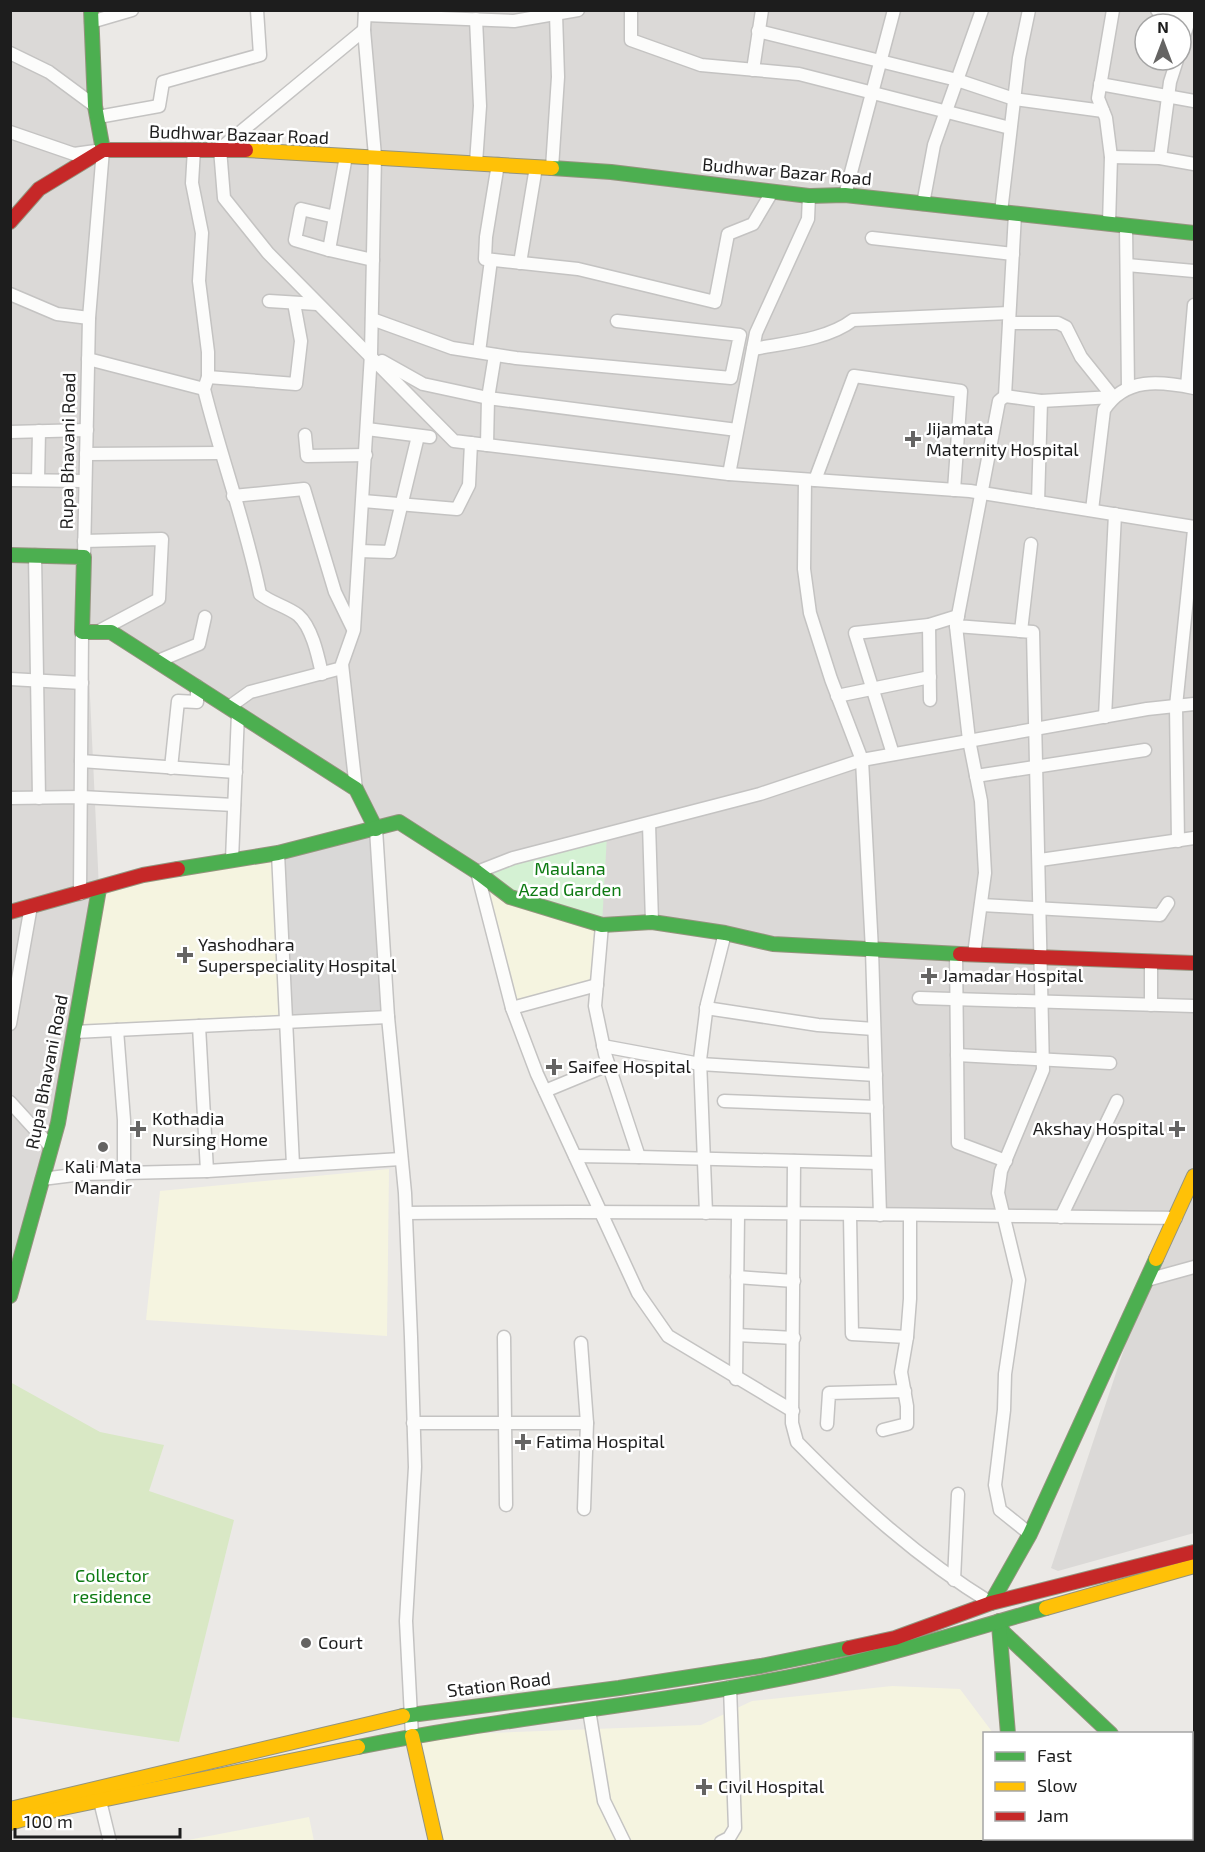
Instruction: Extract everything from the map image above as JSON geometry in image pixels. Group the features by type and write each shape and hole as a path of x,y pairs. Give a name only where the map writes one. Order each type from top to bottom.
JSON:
{"main road":[{"name":"Rupa Bhavani Road","path":"91,16 97,112 103,150"},
{"name":"Budhwar Bazaar Road","path":"103,150 220,149 375,156"},
{"path":"10,222 39,189 103,150"},
{"name":"Budhwar Bazar Road","path":"375,156 611,172 809,196 845,195 1194,233"},
{"path":"10,555 84,557"},
{"name":"Rupa Bhavani Road","path":"84,557 89,632"},
{"path":"89,632 111,632 356,789 376,829"},
{"path":"10,912 143,875 278,853 399,822 477,872 510,897 603,925 652,922 725,933 773,944 1194,963"},
{"name":"Rupa Bhavani Road","path":"10,1296 51,1147 99,889"},
{"path":"991,1603 1030,1534 1194,1176"},
{"name":"Station Road","path":"10,1809 411,1713 585,1693 761,1666 895,1638 991,1603 1194,1552"},
{"path":"10,1823 100,1801 412,1736 730,1688 905,1650 1194,1566"},
{"path":"999,1621 1008,1732"},
{"path":"999,1621 1003,1632 1109,1732"},
{"path":"412,1736 435,1842"}],"street":[{"path":"91,16 132,10"},
{"path":"10,52 49,72 97,112 159,106 163,82 260,56 257,10"},
{"path":"356,789 342,668 354,630 371,354 375,156 364,30 365,13 476,19 556,14 578,10"},
{"path":"631,10 631,39 701,65 799,74 1010,128"},
{"path":"753,70 762,10"},
{"path":"845,195 874,94 894,10"},
{"path":"923,204 934,144 982,10"},
{"path":"1005,396 1013,254 1008,213 1010,128 1019,58 1029,10"},
{"path":"1109,224 1112,157 1103,111 1098,98 1113,10"},
{"path":"552,168 558,77 556,14"},
{"path":"476,19 480,106 476,163"},
{"path":"364,30 220,149 224,198 268,253 317,304 371,354 454,441 729,474 981,493 1194,529 1176,706 1178,841"},
{"path":"759,31 957,80 1014,99 1103,111"},
{"path":"1160,158 1173,72"},
{"path":"1100,84 1194,101"},
{"path":"10,132 74,154 103,150"},
{"path":"194,149 192,183 202,233 199,281 208,352 206,383 221,453 233,496 249,539 260,594 272,604 299,616 308,631 322,674"},
{"name":"Rupa Bhavani Road","path":"84,557 89,318 103,150"},
{"path":"330,250 346,156"},
{"path":"1112,157 1160,158 1194,164"},
{"path":"498,165 486,237 485,259 578,269 715,302 728,234 753,224 772,192"},
{"path":"520,263 536,167"},
{"path":"729,474 756,333 807,219 809,196"},
{"path":"335,217 301,209 295,240 373,260"},
{"path":"1126,226 1128,387"},
{"path":"872,238 1013,254"},
{"path":"479,352 491,260"},
{"path":"1126,265 1194,271"},
{"path":"10,294 57,314 89,318"},
{"path":"269,301 317,304"},
{"path":"88,359 206,383 296,384 301,341 294,303"},
{"path":"1092,510 1104,410 1113,397 1128,387 1148,382 1191,387 1194,312"},
{"path":"753,349 802,339 843,327 853,320 1009,318 1058,323 1066,327 1081,357 1113,397"},
{"path":"372,319 452,348 495,355 731,378 740,334 617,321"},
{"path":"371,354 423,384 488,398 737,430"},
{"path":"487,445 488,398 495,355"},
{"path":"880,1215 872,950 862,760 837,696 810,613 804,569 810,480 854,376 961,391 954,490"},
{"path":"974,954 985,873 981,801 969,740 957,621 999,400 1005,396 1041,401 1113,397"},
{"path":"1038,502 1041,401"},
{"path":"359,551 390,552 402,504 424,437 367,429"},
{"path":"10,432 87,430"},
{"path":"38,480 39,432"},
{"path":"304,435 307,456 366,454"},
{"path":"363,501 457,509 469,485 471,443"},
{"path":"86,454 221,453"},
{"path":"10,480 86,481"},
{"path":"233,496 304,489 335,592 354,630"},
{"path":"1105,717 1115,514"},
{"path":"84,540 162,539 159,599 89,632"},
{"path":"1021,631 1031,544"},
{"path":"35,555 39,798"},
{"path":"158,661 199,644 205,618"},
{"path":"893,754 855,633 957,621 1033,632 1038,767 1043,1070 1006,1161 998,1193 1019,1280 1005,1374 1004,1410 995,1485 1000,1510 1030,1534"},
{"path":"929,625 930,700"},
{"name":"Rupa Bhavani Road","path":"80,894 82,683 89,632"},
{"path":"232,860 236,772 234,710 250,692 342,668"},
{"path":"837,696 930,677"},
{"path":"10,679 82,683"},
{"path":"171,768 178,701 196,702 197,686"},
{"path":"794,1411 736,1379 668,1336 638,1293 545,1091 512,1008 477,872 513,858 760,794 862,760 1105,717 1194,704"},
{"path":"976,776 1145,750"},
{"path":"81,761 236,772"},
{"path":"10,798 81,797 234,805"},
{"path":"649,824 652,922"},
{"path":"376,829 388,1017 406,1213 414,1467 406,1621 412,1736"},
{"path":"1040,860 1194,838"},
{"path":"278,853 293,1165"},
{"path":"981,905 1160,915 1168,903"},
{"path":"10,1024 31,906"},
{"path":"603,925 596,1006 608,1065 639,1157"},
{"path":"706,1212 700,1064 706,1008 725,933"},
{"path":"956,954 958,1143 1006,1161"},
{"path":"1151,961 1151,1005"},
{"path":"512,1008 597,986"},
{"path":"919,998 1042,1004 1194,1006"},
{"path":"706,1008 818,1025 874,1029"},
{"path":"74,1032 388,1017"},
{"path":"199,1026 207,1171"},
{"path":"117,1030 124,1120 124,1174"},
{"path":"603,1047 700,1064 876,1075"},
{"path":"957,1055 1110,1063"},
{"path":"545,1091 608,1065"},
{"path":"724,1101 877,1107"},
{"path":"1061,1217 1116,1101"},
{"path":"10,1102 51,1147"},
{"path":"575,1155 878,1163"},
{"path":"42,1179 82,1174 207,1171 401,1159"},
{"path":"794,1161 794,1411 792,1423 797,1443 886,1526 954,1580 991,1603"},
{"path":"406,1213 600,1211 706,1212 738,1215 1176,1218"},
{"path":"736,1379 738,1215"},
{"path":"850,1215 852,1334 907,1337"},
{"path":"882,1430 908,1424 901,1372 910,1299 910,1215"},
{"path":"1148,1280 1194,1267"},
{"path":"737,1277 794,1281"},
{"path":"736,1335 794,1338"},
{"path":"504,1337 506,1505"},
{"path":"581,1343 587,1424 584,1509"},
{"path":"827,1424 829,1393 905,1391"},
{"path":"413,1424 587,1424"},
{"path":"954,1580 958,1494"},
{"path":"727,1840 735,1828 730,1688"},
{"path":"589,1710 604,1801 624,1842"},
{"path":"100,1801 110,1842"}],"shaded area":[{"path":"11,11 90,11 103,150 375,156 365,11 1194,11 1194,1533 1058,1571 1051,1568 1147,1280 1174,1219 880,1215 872,951 725,933 602,925 510,897 400,822 376,829 356,789 111,632 87,632 99,889 42,1179 11,1278"},
{"path":"376,829 388,1017 287,1022 278,853"},
{"name":"Yashodhara Superspeciality Hospital","path":"278,853 287,1022 74,1032 99,889"},
{"path":"477,872 602,925 597,985 512,1008"},
{"path":"389,1169 387,1336 146,1320 160,1191"},
{"name":"Civil Hospital","path":"892,1686 960,1689 992,1732 983,1732 983,1840 1018,1841 436,1841 412,1736 701,1725 752,1701"},
{"path":"309,1817 314,1841 183,1841"}],"green space":[{"name":"Maulana Azad Garden","path":"607,835 602,925 510,897 477,872"},
{"name":"Collector residence","path":"10,1382 100,1432 164,1445 149,1491 234,1520 179,1742 11,1717"}],"traffic: fast":[{"path":"91,10 95,106 103,150"},
{"path":"552,168 611,172 809,196 845,195 1194,233"},
{"path":"10,555 84,557 82,632 111,632 356,789 376,829"},
{"path":"178,869 278,853 399,822 477,872 510,897 602,925 652,922 725,933 773,944 960,954"},
{"path":"10,1296 58,1123 99,889"},
{"path":"991,1603 1030,1534 1156,1259"},
{"path":"358,1747 415,1736 703,1692 818,1671 1046,1608"},
{"path":"999,1621 1003,1632 1109,1732"},
{"path":"999,1625 1008,1732"},
{"path":"403,1716 619,1688 761,1666 849,1648"}],"traffic: slow":[{"path":"246,150 552,168"},
{"path":"1156,1259 1194,1176"},
{"path":"1046,1608 1194,1566"},
{"path":"10,1809 403,1716"},
{"path":"412,1736 436,1842"},
{"path":"10,1823 58,1809 358,1747"}],"traffic: jam":[{"path":"10,222 39,189 103,150 246,150"},
{"path":"10,912 143,875 178,869"},
{"path":"960,954 1194,963"},
{"path":"849,1648 895,1638 991,1603 1194,1552"}],"place":[{"name":"Jijamata Maternity Hospital","path":"913,439"},
{"name":"Yashodhara Superspeciality Hospital","path":"185,955"},
{"name":"Jamadar Hospital","path":"929,976"},
{"name":"Saifee Hospital","path":"554,1067"},
{"name":"Kothadia Nursing Home","path":"138,1129"},
{"name":"Akshay Hospital","path":"1177,1129"},
{"name":"Kali Mata Mandir","path":"103,1147"},
{"name":"Fatima Hospital","path":"523,1442"},
{"name":"Court","path":"306,1643"},
{"name":"Civil Hospital","path":"704,1787"}]}
